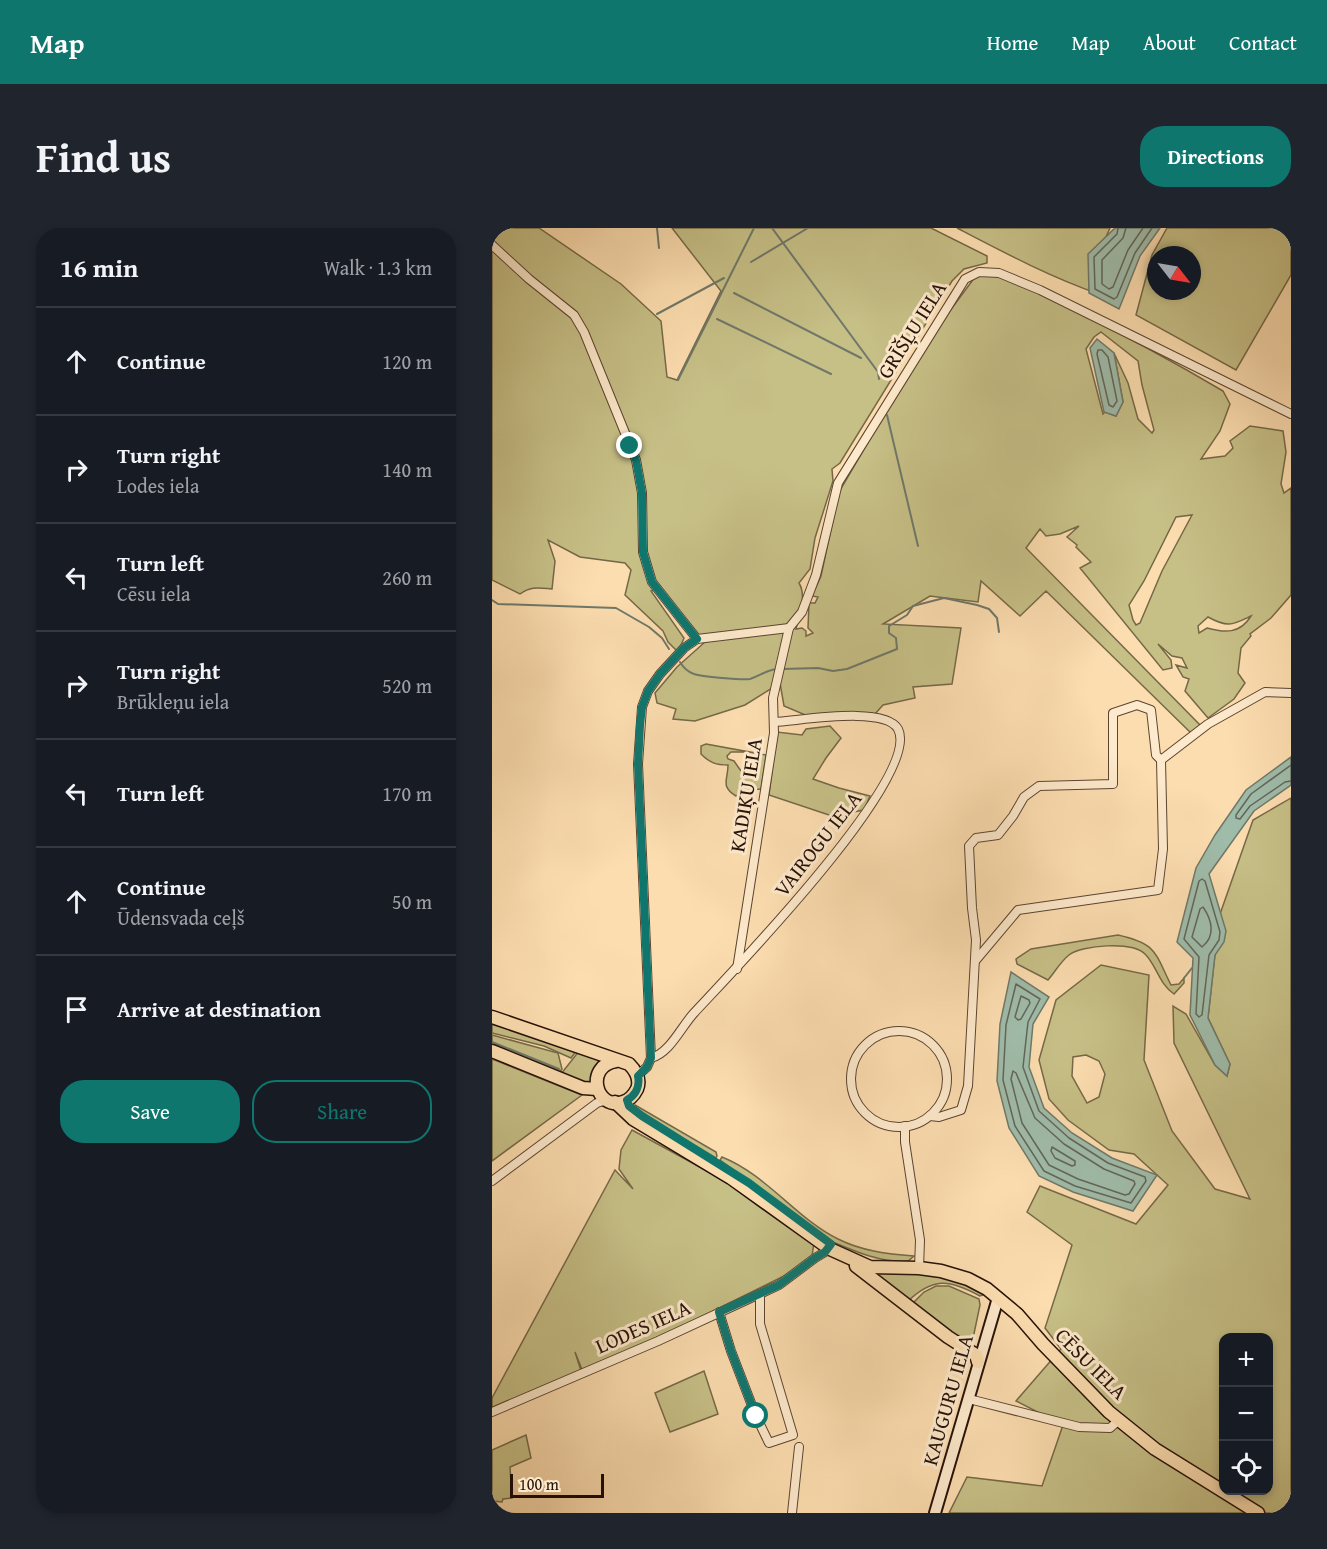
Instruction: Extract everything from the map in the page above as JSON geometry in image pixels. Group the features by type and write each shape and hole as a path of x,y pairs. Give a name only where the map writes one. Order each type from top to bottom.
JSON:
{"main road":[{"path":"492,1017 616,1061 626,1062 635,1072 638,1087 635,1093 609,1097 597,1079 600,1070 607,1063 616,1061"},
{"name":"CĒSU IELA","path":"492,1051 629,1106 749,1183 841,1254 870,1267 919,1268 941,1271 968,1279 998,1298 1017,1314 1043,1344 1119,1420 1155,1449 1258,1513"},
{"name":"CĒSU IELA","path":"830,1246 891,1267"},
{"path":"841,1254 957,1344 976,1355 978,1362"},
{"name":"KAUGURU IELA","path":"935,1513 998,1298"}],"street":[{"path":"492,246 575,315 584,332 636,460 642,493 643,552 652,582 697,639"},
{"name":"GRĪŠĻU IELA","path":"789,628 802,612 816,575 838,483 955,293 965,279 979,272 999,273 1040,290 1291,414"},
{"path":"650,1059 638,764 640,716 648,691 684,648 697,639 789,628"},
{"name":"KADIĶU IELA","path":"737,969 774,722 773,698 789,628"},
{"path":"1161,760 1208,724 1265,692 1291,693"},
{"path":"930,1116 939,1117 961,1110 968,1086 976,940 969,846 976,838 998,835 1024,797 1039,786 1113,784 1113,712 1137,705 1151,710 1156,754 1161,760 1163,849 1158,890 1018,910 975,962"},
{"name":"VAIROGU IELA","path":"635,1072 647,1067 650,1059 663,1051 692,1015 737,969 798,900 875,801 893,763 901,736 894,724 872,717 850,716 774,722"},
{"path":"896,1030 910,1031 933,1044 946,1067 947,1080 945,1094 939,1106 930,1116 905,1126 887,1125 873,1119 862,1109 854,1096 851,1082 853,1066 859,1053 869,1041 896,1030"},
{"path":"492,1181 572,1122 594,1101 609,1097"},
{"path":"905,1126 905,1143 920,1240 919,1268"},
{"name":"LODES IELA","path":"492,1412 779,1285 830,1246"},
{"path":"719,1312 756,1416 770,1443 793,1435 760,1324 760,1294"},
{"path":"969,1399 1079,1427 1110,1428 1119,1420"},
{"path":"792,1513 799,1447"}],"shaded area":[{"path":"492,228 539,228 621,284 661,321 667,377 677,380 721,291 672,228 931,228 987,256 987,263 964,269 952,281 840,463 832,469 833,481 815,538 810,569 799,583 802,600 796,629 802,628 806,631 806,636 813,633 808,628 809,603 815,603 818,597 812,596 821,576 839,492 892,401 949,312 978,273 1003,277 1038,291 1223,391 1230,404 1220,431 1201,459 1225,456 1233,448 1230,441 1250,426 1283,431 1286,452 1281,484 1284,493 1291,488 1291,595 1271,618 1250,634 1251,636 1241,648 1238,673 1245,683 1234,699 1208,718 1185,691 1189,679 1183,677 1176,665 1187,668 1182,658 1172,656 1158,644 1171,660 1172,668 1163,670 1080,568 1091,562 1067,537 1079,526 1060,534 1046,536 1040,529 1026,548 1201,726 1192,734 1046,591 1020,616 981,581 978,602 930,596 883,624 961,628 952,684 913,687 915,698 883,705 875,714 810,717 784,706 780,683 745,705 695,721 673,719 676,709 657,703 655,693 677,667 705,642 661,589 651,591 684,638 678,652 668,642 663,631 625,595 631,570 625,563 580,557 548,540 555,561 552,589 532,589 520,594 492,580","holes":["1101,332 1138,361 1154,430 1152,433 1138,419 1128,383 1114,353 1123,402 1116,416 1105,412 1103,414 1086,349 1094,337","1192,515 1162,571 1140,623 1136,625 1129,605 1144,581 1176,517","1251,616 1242,626 1232,631 1207,628 1199,633 1198,626 1208,617 1220,623 1234,623"]},
{"path":"957,228 1110,228 1101,248 1099,294 1045,272"},
{"path":"1167,228 1291,228 1291,275 1236,370 1136,315 1147,274 1147,300 1201,300 1201,246 1157,246"},
{"path":"830,726 841,738 813,779 870,796 864,810 832,816 769,795 777,732 802,735 806,729"},
{"path":"706,744 766,755 761,789 750,790 736,796 726,786 728,765 707,760 701,754 701,746","holes":["731,752 744,752 751,756 750,766 745,771 741,771 727,756"]},
{"path":"1291,798 1291,1513 949,1513 967,1477 1042,1486 1063,1425 1016,1401 1061,1349 1045,1328 1072,1245 1027,1212 1040,1186 1136,1224 1168,1185 1134,1154 1109,1150 1068,1120 1049,1099 1039,1060 1056,1000 1101,965 1149,975 1144,1060 1172,1131 1215,1189 1250,1199 1174,1043 1173,1006 1186,1014 1215,1065 1227,1076 1230,1064 1208,1018 1219,917 1253,820","holes":["1086,1055 1099,1061 1105,1074 1099,1097 1087,1103 1072,1076 1073,1057"]},
{"path":"1118,935 1140,942 1153,951 1171,985 1179,984 1184,978 1184,983 1174,994 1165,985 1145,954 1129,947 1095,947 1075,952 1063,960 1048,980 1017,964 1016,959 1031,949"},
{"path":"492,1023 577,1050 571,1058 544,1046 492,1033"},
{"path":"492,1035 558,1053 562,1069 559,1073 492,1046"},
{"path":"579,1051 604,1059 589,1087 561,1074"},
{"path":"492,1059 582,1095 492,1161"},
{"path":"635,1105 716,1152 716,1158 643,1115 633,1106"},
{"path":"632,1130 740,1189 814,1243 812,1256 788,1274 632,1351 583,1372 575,1352 582,1374 492,1411 492,1398 615,1170 633,1189 619,1169 621,1150"},
{"path":"722,1157 753,1175 809,1220 838,1239 875,1251 914,1256 908,1261 879,1259 833,1242 720,1160"},
{"path":"869,1269 936,1275 959,1280 985,1291 980,1296 959,1286 942,1283 925,1288 907,1302"},
{"path":"936,1286 949,1286 979,1299 980,1305 971,1348 911,1305 924,1292"},
{"path":"704,1371 718,1414 670,1432 655,1393"},
{"path":"526,1435 531,1458 510,1467 512,1498 503,1499 502,1502 492,1501 492,1450"}],"water":[{"path":"1115,228 1160,228 1140,256 1119,309 1089,293 1088,254"},
{"path":"1097,339 1114,353 1123,402 1116,416 1104,412 1090,348"},
{"path":"1291,757 1291,785 1254,811 1209,874 1226,931 1224,942 1215,955 1208,1018 1230,1064 1227,1076 1215,1065 1190,1015 1193,958 1177,942 1196,868 1215,835 1246,790"},
{"path":"1011,972 1049,997 1033,1024 1029,1067 1044,1108 1072,1133 1112,1158 1157,1175 1133,1211 1073,1192 1039,1176 1009,1128 997,1081 1000,1024"}],"waterway":[{"path":"657,228 659,248"},
{"path":"678,380 754,228"},
{"path":"772,228 878,372 879,379"},
{"path":"751,262 808,228"},
{"path":"657,314 724,278"},
{"path":"734,293 861,358"},
{"path":"717,319 831,374"},
{"path":"887,415 918,546"},
{"path":"783,669 818,668 833,671 847,669 897,649 896,638 889,633 889,626 907,615 913,606 944,598 989,609 997,618 999,632"},
{"path":"492,600 498,604 616,608 649,627 662,638 669,649"},
{"path":"680,662 694,674 731,679 750,679 777,669"},
{"path":"1184,978 1192,968"},
{"path":"492,1042 559,1069"}],"route":[{"path":"630,446 636,460 642,493 643,552 652,582 697,639 684,648 660,674 648,691 642,707 638,764 651,1058 650,1063 638,1076 638,1087 635,1093 627,1100 629,1106 642,1116 749,1183 831,1244 825,1252 779,1285 719,1312 756,1416"}]}
